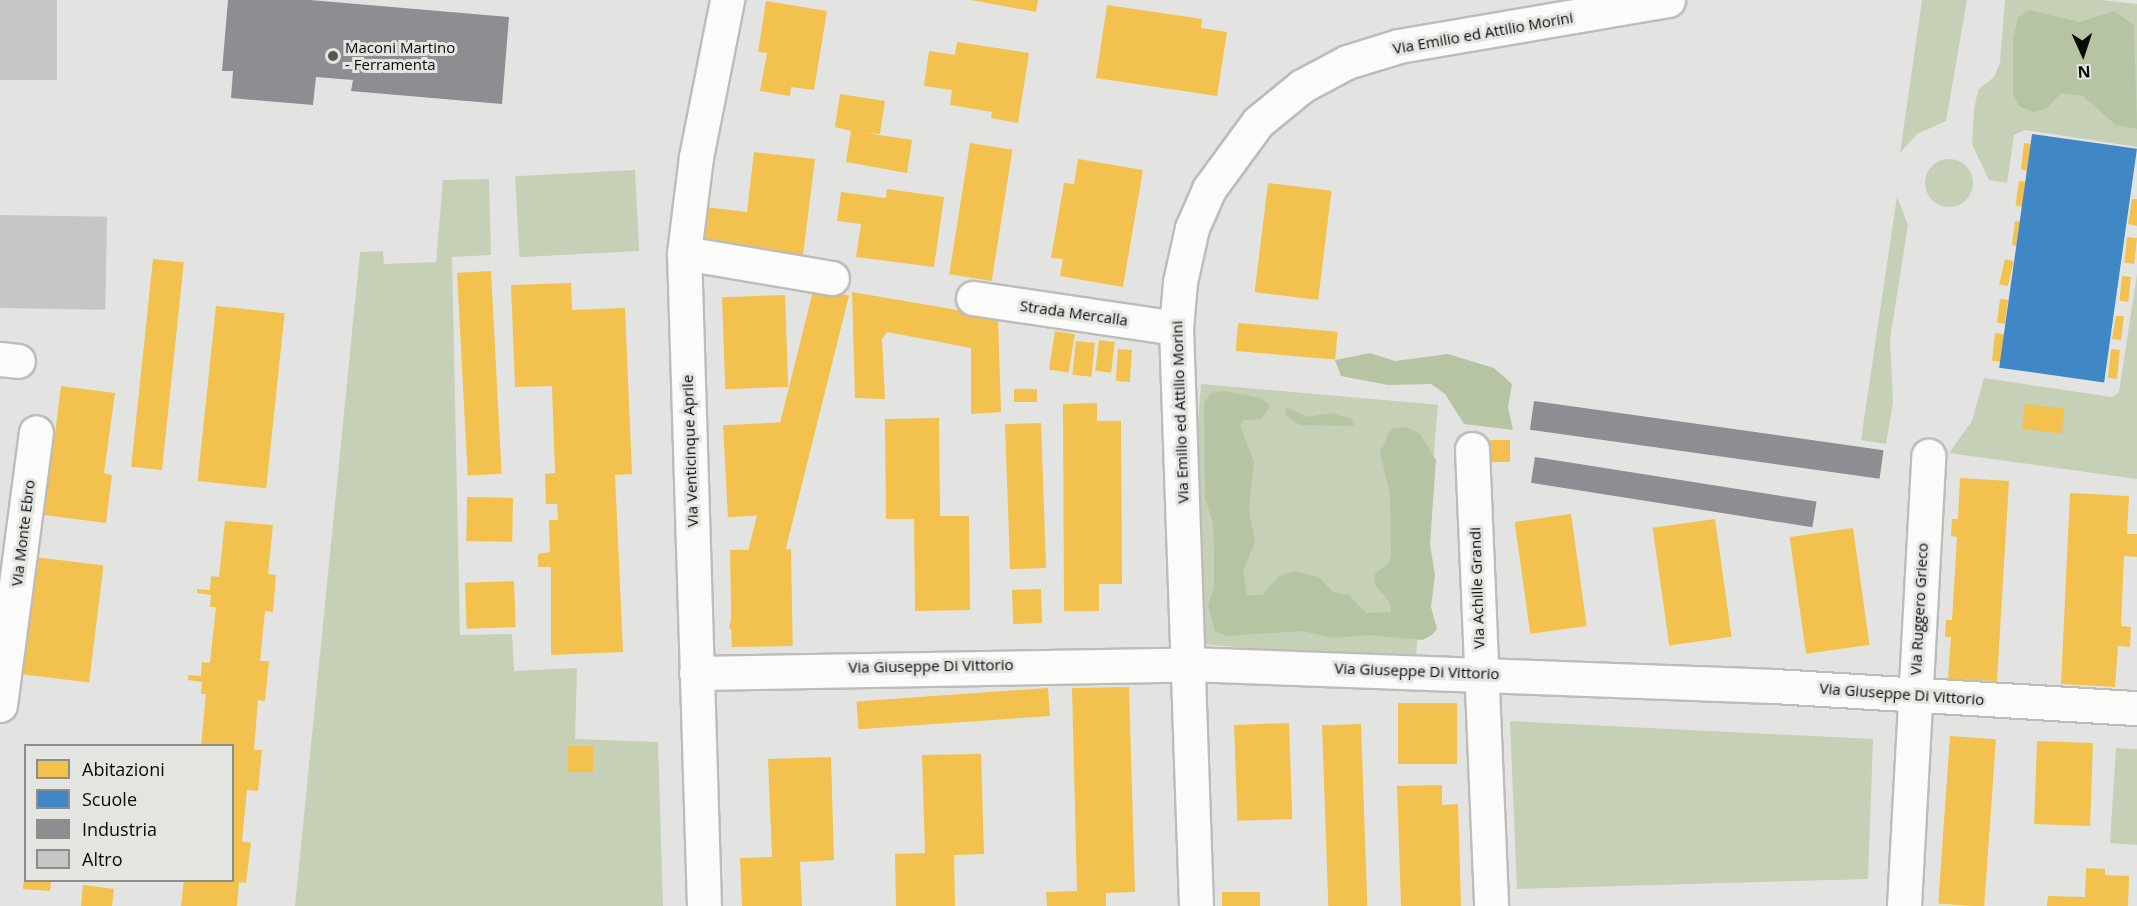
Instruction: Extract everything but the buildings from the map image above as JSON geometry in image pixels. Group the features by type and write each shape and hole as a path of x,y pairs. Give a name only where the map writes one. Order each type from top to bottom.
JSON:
{"street":[{"name":"Via Venticinque Aprile","path":"704,906 684,253 696,157 727,0"},
{"name":"Via Emilio ed Attilio Morini","path":"1196,906 1176,328 1180,282 1192,228 1209,189 1258,122 1302,86 1347,62 1399,46 1538,11 1668,0"},
{"path":"684,253 832,278"},
{"name":"Strada Mercalla","path":"973,298 1176,328"},
{"name":"Via Monte Ebro","path":"0,705 36,432"},
{"name":"Via Achille Grandi","path":"1472,449 1491,906"},
{"name":"Via Ruggero Grieco","path":"1904,906 1928,456"},
{"name":"Via Giuseppe Di Vittorio","path":"696,673 1189,664 1481,673 2137,708"}],"green space":[{"path":"1922,0 1967,0 1946,121 1917,134 1900,153"},
{"path":"2005,0 2101,0 2137,4 2137,147 2025,130 2014,135 2007,183 1989,180 1972,144 1974,110 1978,90 1994,77 2000,62"},
{"path":"2030,10 2080,22 2114,11 2134,25 2137,129 2116,125 2083,96 2061,93 2047,108 2034,112 2020,107 2013,95 2013,39 2018,18"},
{"path":"1944,159 1954,159 1966,166 1973,178 1973,188 1966,200 1954,207 1944,207 1929,196 1925,188 1925,178 1936,163"},
{"path":"635,170 639,251 519,257 515,176"},
{"path":"489,179 491,255 452,257 460,635 512,634 514,671 577,668 575,739 658,742 663,906 295,906 360,252 383,251 384,264 436,262 443,180"},
{"path":"1897,196 1908,225 1890,339 1893,403 1886,444 1861,440"},
{"path":"2137,274 2137,479 1949,453 1972,421 1984,378 2112,397 2119,392"},
{"path":"1370,353 1395,361 1448,354 1494,368 1512,384 1508,407 1513,430 1464,424 1445,394 1431,384 1388,385 1341,376 1335,360"},
{"path":"1201,384 1438,405 1416,663 1178,642"},
{"path":"1223,391 1261,398 1270,405 1262,419 1244,420 1240,425 1254,462 1249,510 1255,542 1243,572 1247,595 1262,595 1279,576 1294,571 1319,577 1333,592 1349,595 1366,613 1391,612 1390,603 1374,583 1375,573 1389,563 1391,555 1390,495 1380,452 1391,429 1406,427 1420,434 1436,460 1430,544 1435,575 1431,607 1437,629 1432,635 1422,640 1369,635 1333,638 1303,631 1227,636 1215,631 1208,606 1214,587 1214,554 1213,523 1205,498 1204,403 1211,393"},
{"path":"1286,407 1308,417 1331,413 1352,419 1354,426 1300,425 1285,415"},
{"path":"1510,721 1873,739 1868,879 1517,889"},
{"path":"2116,748 2137,749 2137,845 2110,843"}],"place":[{"name":"Maconi Martino - Ferramenta","path":"333,56"}]}
